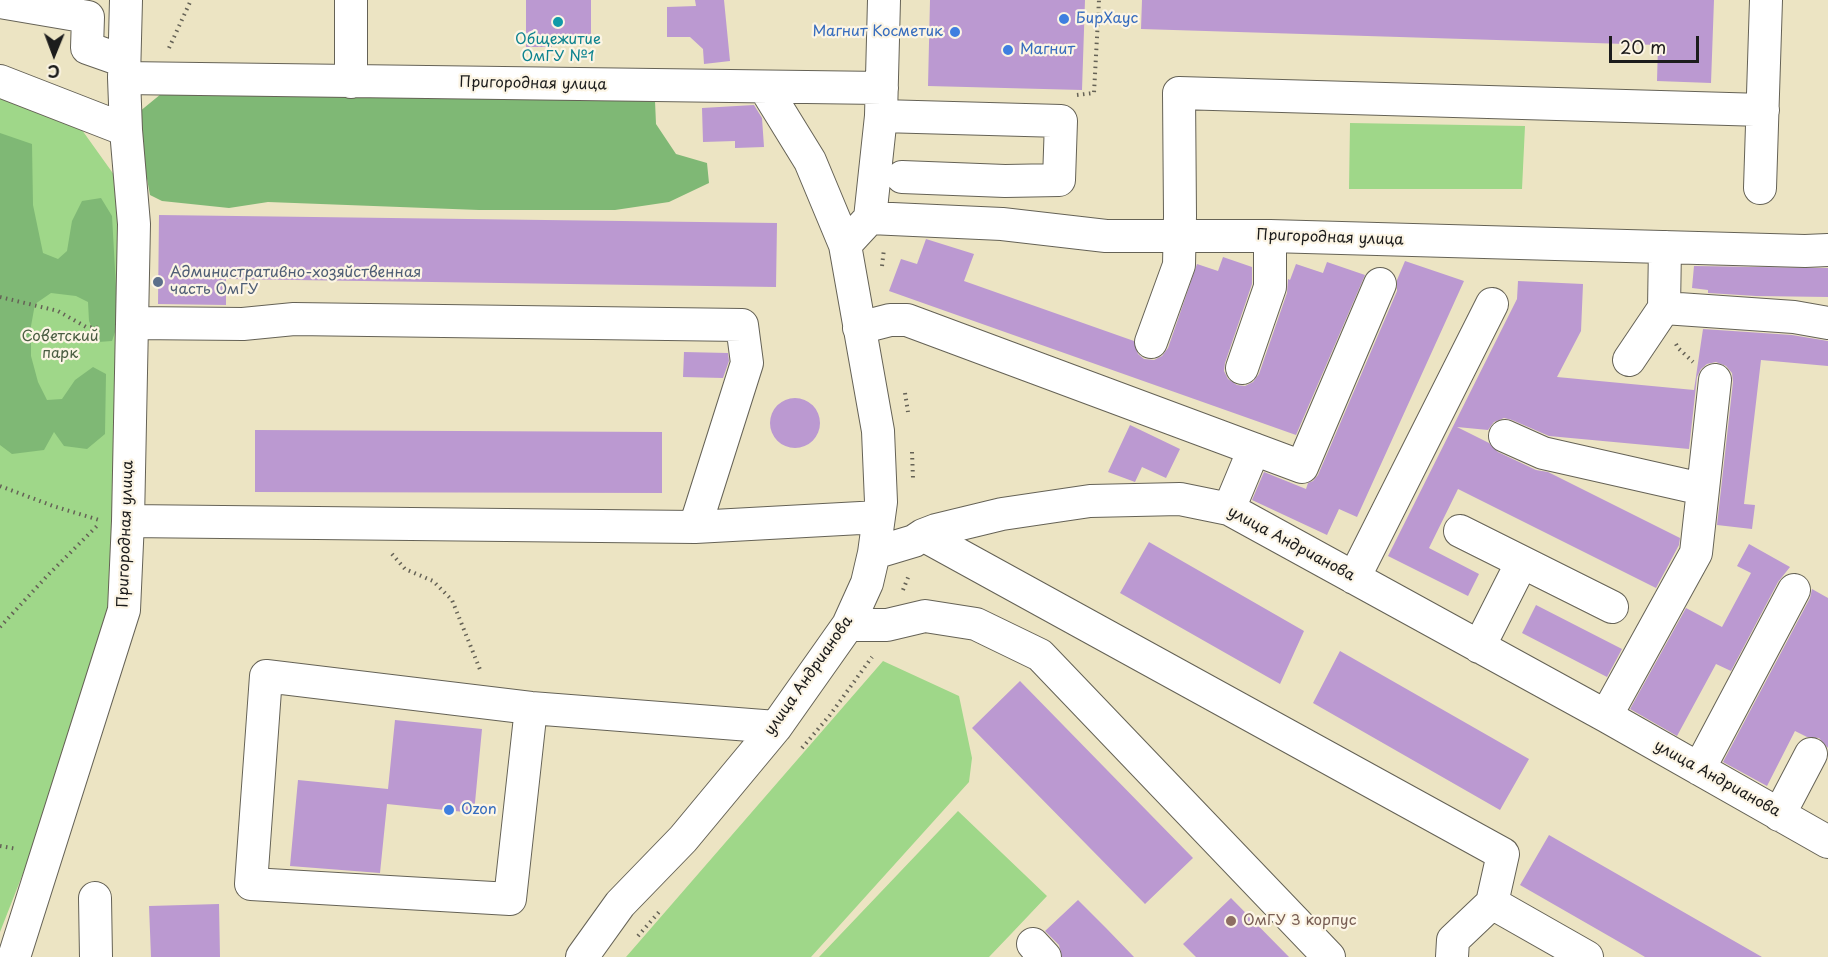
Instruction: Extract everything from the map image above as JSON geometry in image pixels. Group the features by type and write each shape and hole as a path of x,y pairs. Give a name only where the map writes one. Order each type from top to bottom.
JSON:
{"street":[{"name":"Пригородная улица","path":"14,957 124,610 134,224 126,130 124,69 126,0"},
{"path":"351,0 351,82"},
{"path":"845,245 870,218 881,102 884,0"},
{"path":"1760,188 1766,0"},
{"path":"0,2 88,9"},
{"name":"Пригородная улица","path":"88,9 87,48 124,69 155,79 765,88 1061,121"},
{"path":"0,81 126,130"},
{"path":"765,88 810,161 845,245 878,431 881,502 874,553"},
{"path":"1151,342 1179,265 1179,93 1762,110"},
{"path":"902,177 1005,181 1059,180 1061,121"},
{"path":"1002,224 1005,181"},
{"name":"Пригородная улица","path":"870,218 1002,224 1106,236 1270,236 1828,250"},
{"path":"1242,368 1270,287 1270,236"},
{"path":"1629,360 1664,308 1665,247"},
{"path":"859,328 890,320 907,321 1302,467 1380,284"},
{"path":"1354,578 1492,304"},
{"path":"1664,308 1794,316 1828,323"},
{"path":"133,323 243,324 294,319 742,325 747,363 695,527"},
{"path":"1606,716 1696,553 1715,380"},
{"path":"1506,436 1543,453 1702,489"},
{"path":"1229,509 1254,449"},
{"name":"улица Андрианова","path":"582,957 620,904 683,839 776,727 848,626 867,583 874,553 914,541 924,535 1002,513 1090,501 1180,499 1229,509 1606,716 1828,842"},
{"path":"128,521 695,527 879,517"},
{"path":"1460,531 1612,607"},
{"path":"924,535 1503,854 1492,903 1454,940 1452,957"},
{"path":"1479,647 1522,562"},
{"path":"1699,769 1794,590"},
{"path":"848,626 887,625 926,616 976,624 1040,655 1329,957"},
{"path":"531,708 510,899 251,884 266,676 531,708 776,727"},
{"path":"1779,815 1810,754"},
{"path":"95,898 96,957"},
{"path":"1492,903 1587,957"}],"path":[{"path":"155,79 191,0"},
{"path":"1061,121 1075,95 1094,93 1099,0"},
{"path":"0,297 58,311 86,327 110,329 133,323"},
{"path":"1664,308 1678,348 1691,362 1710,369 1715,380"},
{"path":"0,486 53,506 103,521 86,535 0,627"},
{"path":"385,522 388,551 405,569 433,581 452,600 480,670 490,686 489,702"}],"green space":[{"path":"161,94 638,98 655,101 656,124 676,154 707,163 709,183 669,202 615,210 479,210 268,202 229,208 162,201 150,195 139,112"},
{"name":"Советский парк","path":"0,98 82,130 122,186 112,597 31,853 0,932"},
{"path":"1350,123 1525,126 1522,189 1349,189"},
{"path":"0,133 32,144 33,205 43,253 58,259 67,251 72,221 82,201 101,198 112,216 118,323 112,341 98,342 89,321 88,302 76,296 51,293 35,304 31,326 31,356 38,382 47,400 62,399 75,380 93,367 106,374 105,434 87,449 64,446 54,432 44,450 12,454 0,445"},
{"path":"883,661 959,696 972,758 969,782 811,957 626,957"},
{"path":"958,811 1047,896 1011,934 989,957 819,957"}],"building":[{"name":"Общежитие ОмГУ №1","path":"526,0 591,0 591,43 526,47"},
{"path":"695,0 724,0 730,61 704,64 703,49 690,37 667,37 667,7 696,6"},
{"path":"930,0 1085,0 1082,90 928,86"},
{"path":"1142,0 1714,0 1711,83 1657,81 1658,45 1141,29"},
{"path":"754,105 762,118 764,147 735,148 735,141 703,142 702,108"},
{"path":"159,215 777,223 776,287 226,279 226,305 158,304"},
{"path":"926,239 974,254 964,281 1134,341 1138,354 1144,359 1154,360 1162,356 1168,348 1197,264 1218,271 1223,257 1252,267 1252,284 1224,371 1228,379 1237,385 1245,386 1253,382 1259,374 1287,293 1288,279 1290,280 1296,264 1323,273 1327,262 1365,275 1296,435 889,291 901,259 917,264"},
{"path":"1405,261 1464,281 1357,517 1339,509 1327,535 1252,500 1264,472 1306,489 1308,483 1318,475 1397,291 1397,280"},
{"path":"1694,266 1828,268 1828,297 1708,293 1708,290 1692,288"},
{"path":"1518,281 1583,284 1581,331 1557,377 1694,390 1703,329 1792,335 1828,341 1828,366 1761,360 1744,504 1755,505 1752,529 1717,525 1733,382 1732,373 1726,366 1716,362 1707,364 1697,377 1689,449 1549,436 1504,418 1494,422 1488,430 1457,427 1489,443 1498,452 1536,470 1548,472 1680,538 1679,545 1656,588 1458,489 1429,548 1479,574 1468,596 1388,556 1517,299"},
{"path":"684,352 728,353 729,361 723,378 683,377"},
{"path":"795,398 813,405 820,423 813,441 795,448 777,441 770,423 777,405"},
{"path":"1130,425 1180,449 1166,478 1142,467 1135,482 1108,472"},
{"path":"255,430 662,432 662,493 255,492"},
{"path":"1149,542 1304,631 1280,684 1120,593"},
{"path":"1749,544 1790,567 1778,582 1731,671 1716,664 1677,736 1630,709 1686,608 1722,627 1751,573 1737,566"},
{"path":"1812,589 1828,598 1828,748 1819,738 1807,737 1795,731 1767,786 1723,762 1810,598"},
{"path":"1536,605 1622,649 1607,677 1522,633"},
{"path":"1340,651 1529,759 1500,810 1313,703"},
{"path":"1020,681 1193,858 1145,904 972,728"},
{"path":"395,720 482,729 474,813 387,804 380,873 290,866 298,780 388,789"},
{"path":"1549,835 1762,957 1645,957 1520,885"},
{"name":"ОмГУ 3 корпус","path":"1231,898 1289,957 1196,957 1183,944"},
{"path":"1078,900 1134,957 1062,957 1059,945 1045,931"},
{"path":"219,904 220,957 151,957 149,906"}],"place":[{"name":"БирХаус","path":"1064,19"},
{"name":"Общежитие ОмГУ №1","path":"558,22"},
{"name":"Магнит Косметик","path":"955,32"},
{"name":"Магнит","path":"1008,50"},
{"name":"Административно-хозяйственная часть ОмГУ","path":"158,282"},
{"name":"Ozon","path":"449,810"},
{"name":"ОмГУ 3 корпус","path":"1231,921"}]}
